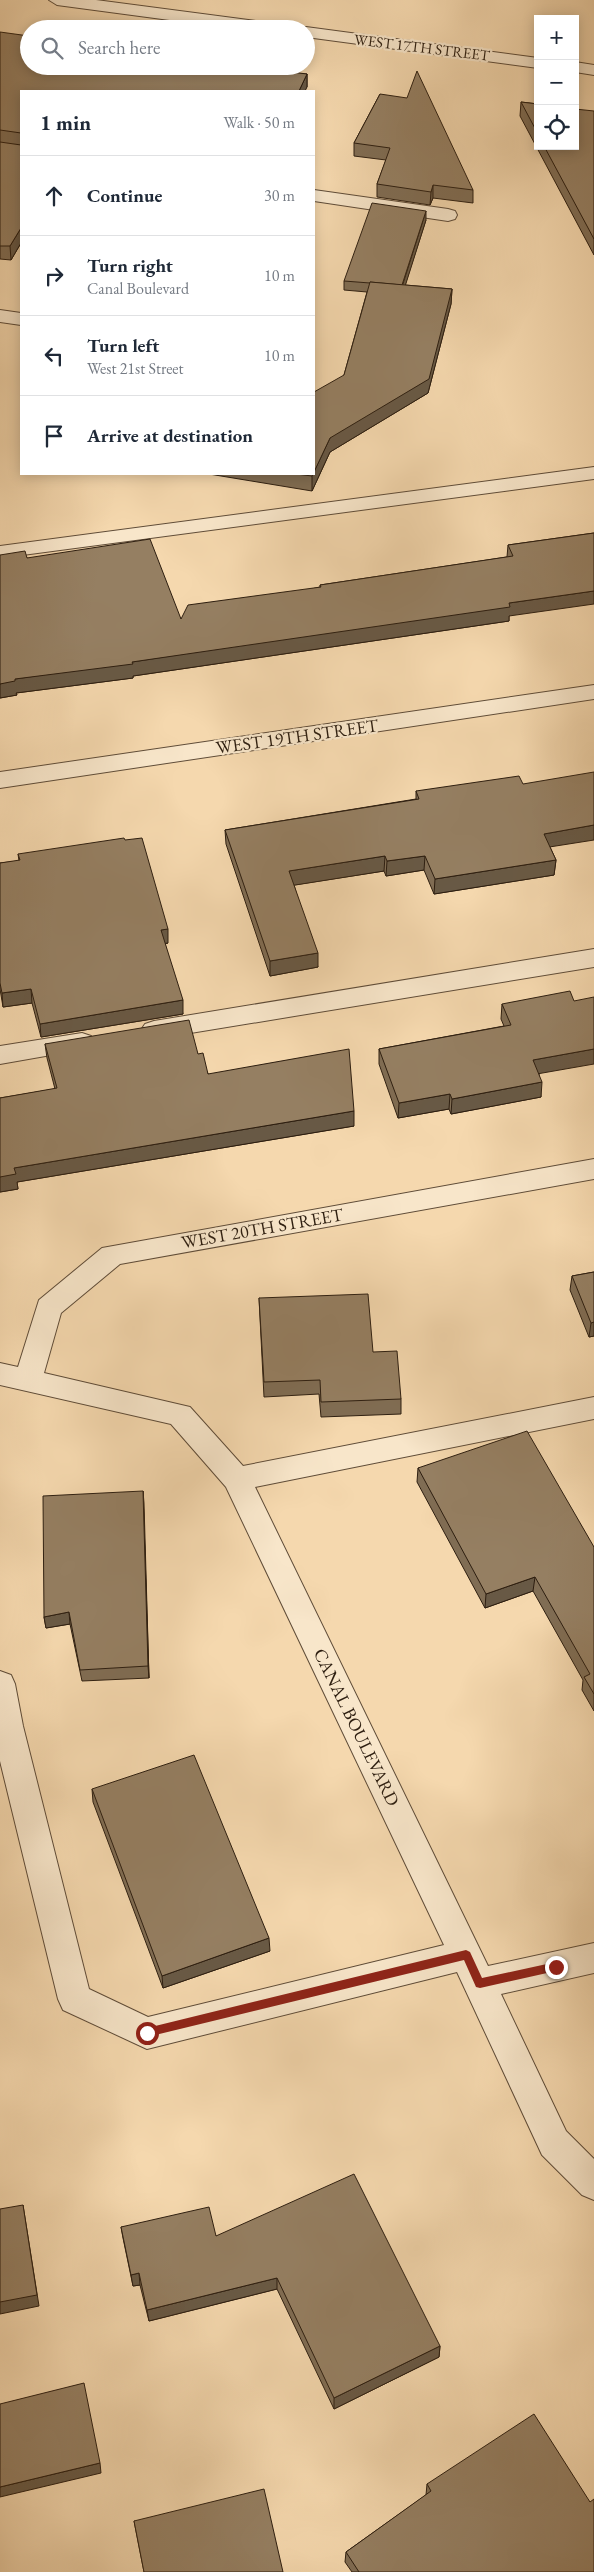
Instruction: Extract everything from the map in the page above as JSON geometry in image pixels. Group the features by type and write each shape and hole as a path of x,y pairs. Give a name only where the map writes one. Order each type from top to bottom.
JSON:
{"street":[{"path":"57,0 209,20"},
{"name":"WEST 17TH STREET","path":"315,33 534,61"},
{"path":"579,68 594,70"},
{"path":"315,196 448,215"},
{"path":"0,316 20,319"},
{"path":"0,552 594,473"},
{"name":"WEST 19TH STREET","path":"0,780 594,692"},
{"path":"0,1055 594,958"},
{"name":"WEST 20TH STREET","path":"14,1377 49,1308 112,1255 594,1169"},
{"name":"CANAL BOULEVARD","path":"14,1377 180,1415 237,1479 473,1969 554,2143 594,2183"},
{"path":"237,1479 594,1408"},
{"path":"0,1684 7,1726 75,1999 147,2033 473,1969 594,1958"}],"building":[{"path":"0,32 20,35 20,75 307,75 299,90 20,90 20,133 0,130"},
{"path":"417,71 473,190 433,185 431,192 377,184 390,148 354,143 380,94 407,98"},
{"path":"521,102 534,104 534,126"},
{"path":"579,109 594,111 594,239 546,150 579,150"},
{"path":"0,142 20,145 20,230 10,246 0,246"},
{"path":"372,203 426,211 402,285 344,281"},
{"path":"370,282 452,289 429,379 330,438 315,470 315,391 344,375"},
{"path":"594,533 594,591 509,603 510,607 132,662 133,664 15,679 15,681 0,684 0,555 25,551 27,558 150,539 181,619 188,605 321,587 320,585 513,556 508,545"},
{"path":"594,772 594,825 544,834 556,860 435,879 425,856 387,861 385,856 289,871 318,953 270,961 225,830 419,799 416,791 519,776 523,784"},
{"path":"124,838 125,840 142,838 168,929 161,930 183,1000 40,1024 31,989 2,993 0,983 0,863 20,860 18,854"},
{"path":"570,991 574,1001 594,997 594,1049 533,1060 542,1082 452,1099 450,1094 399,1103 379,1049 511,1025 502,1004"},
{"path":"189,1020 198,1054 203,1053 208,1074 349,1049 354,1111 14,1168 16,1174 0,1177 0,1098 57,1088 45,1044"},
{"path":"594,1272 594,1322 591,1323 572,1276"},
{"path":"368,1294 373,1352 397,1351 401,1399 321,1402 320,1380 264,1382 259,1298"},
{"path":"527,1431 594,1547 594,1694 584,1677 590,1674 535,1577 486,1594 418,1468"},
{"path":"143,1491 148,1666 80,1670 69,1612 44,1617 43,1496"},
{"path":"194,1755 269,1938 162,1976 92,1789"},
{"path":"354,2174 440,2346 334,2398 277,2278 147,2310 139,2273 131,2275 121,2227 209,2207 216,2236"},
{"path":"23,2205 37,2295 0,2302 0,2209"},
{"path":"84,2383 100,2463 0,2487 0,2404"},
{"path":"534,2414 590,2502 594,2499 594,2572 359,2572 346,2552 431,2491 427,2484"},
{"path":"264,2489 283,2572 144,2572 134,2521"}],"route":[{"path":"147,2033 377,1975 466,1955 480,1983 556,1967"}]}
